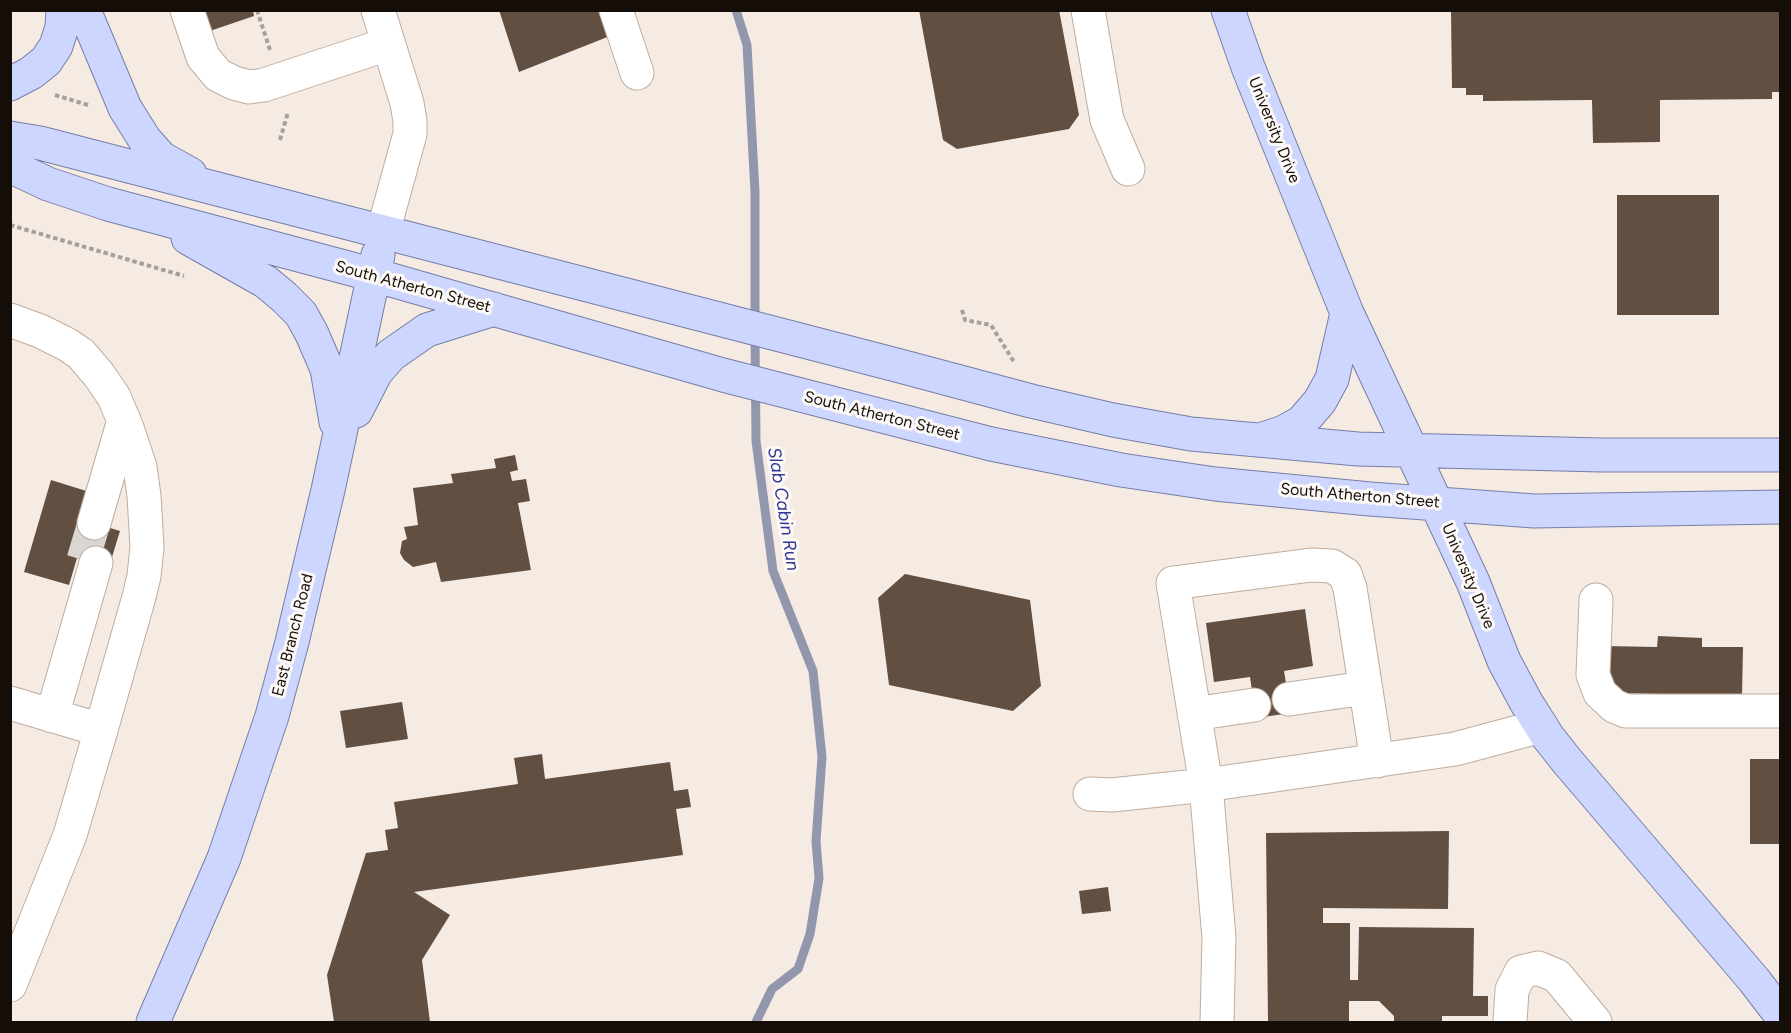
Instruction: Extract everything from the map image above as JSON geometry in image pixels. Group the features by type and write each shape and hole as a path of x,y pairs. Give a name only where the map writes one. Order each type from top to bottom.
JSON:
{"main road":[{"path":"10,84 31,74 46,61 56,45 62,27 63,10"},
{"path":"84,10 125,108 145,140 161,158 193,176 253,198"},
{"name":"University Drive","path":"1228,10 1248,67 1347,313 1473,582 1504,661 1526,702 1567,761 1754,980 1780,1014"},
{"path":"10,138 40,143 1031,401 1113,420 1191,434 1358,449 1411,451 1601,455 1780,455"},
{"name":"South Atherton Street","path":"10,166 48,184 130,210 374,275 723,375 991,444 1121,471 1215,484 1370,499 1534,511 1780,507"},
{"path":"130,210 209,249 266,282 301,314 327,369 337,426 336,453"},
{"name":"East Branch Road","path":"153,1023 224,858 272,716 292,642 336,453 383,232"},
{"path":"336,453 376,372 391,355 428,330 494,309"},
{"path":"1257,441 1284,432 1302,422 1320,401 1332,379 1347,313"}],"lane":[{"path":"188,10 203,57 218,75 249,87 264,85 388,44"},
{"path":"378,10 407,103 410,121 410,134 383,232"},
{"path":"616,10 637,73"},
{"path":"1088,10 1107,120 1128,170"},
{"path":"10,320 47,334 81,354 114,397 140,467 147,547 139,597 70,835 10,985"},
{"path":"101,525 128,431"},
{"path":"90,562 33,710 101,730"},
{"path":"1217,1023 1219,938 1206,785 1173,583 1311,565 1332,566 1345,574 1350,588 1377,761"},
{"path":"1596,600 1593,675 1600,693 1614,706 1626,711 1780,711"},
{"path":"1289,699 1365,688"},
{"path":"1194,714 1254,705"},
{"path":"1090,794 1112,795 1206,785 1377,761 1455,749 1541,726"},
{"path":"1510,1023 1512,990 1521,972 1538,968 1557,976 1595,1023"}],"path":[{"path":"257,10 270,50"},
{"path":"46,92 92,106"},
{"path":"280,140 288,111"},
{"path":"10,225 192,278"},
{"path":"962,310 964,320 991,325 1016,365"}],"shaded area":[{"path":"10,11 1780,11 1780,1019 1774,1022 11,1022"}],"building":[{"path":"200,10 253,10 254,16 207,32"},
{"path":"499,10 607,10 615,34 519,72"},
{"path":"919,10 1059,10 1079,115 1069,129 957,149 943,140"},
{"path":"1465,10 1780,10 1780,92 1772,92 1772,99 1660,100 1660,142 1593,143 1592,100 1483,101 1483,95 1466,95 1466,88 1452,88 1451,12 1465,12"},
{"path":"1617,195 1719,195 1719,315 1617,315"},
{"path":"515,455 518,470 510,472 512,481 526,479 530,501 518,503 531,570 441,582 436,562 413,567 404,560 400,553 402,541 407,539 404,527 418,525 413,488 453,483 451,474 496,468 494,459"},
{"path":"51,480 96,494 94,523 120,531 109,567 77,558 69,585 24,572"},
{"path":"905,574 1030,600 1041,686 1013,711 889,685 878,598"},
{"path":"1305,609 1313,666 1284,671 1291,713 1256,718 1250,677 1214,682 1206,623"},
{"path":"1658,636 1702,638 1702,647 1743,647 1742,696 1617,693 1604,677 1605,646 1657,647"},
{"path":"402,702 408,739 346,748 340,711"},
{"path":"542,754 545,779 670,762 674,791 688,789 691,807 676,809 683,855 414,892 450,915 422,960 430,1022 334,1022 327,975 366,853 388,850 385,830 398,828 394,802 518,784 514,758"},
{"path":"1750,759 1780,759 1780,844 1750,844"},
{"path":"1449,831 1448,909 1323,908 1323,923 1350,923 1350,980 1358,980 1359,927 1474,928 1473,996 1488,996 1488,1016 1442,1016 1442,1022 1394,1022 1394,1016 1379,1001 1349,1001 1349,1022 1268,1022 1266,833"},
{"path":"1108,887 1111,911 1082,914 1079,891"}],"waterway":[{"name":"Slab Cabin Run","path":"736,10 747,45 755,192 755,321"},
{"name":"Slab Cabin Run","path":"755,335 756,441 773,571 813,671 822,757 816,841 819,878 810,934 798,969 772,989 756,1022"}],"tunnel":[{"path":"83,560 94,523"}]}
